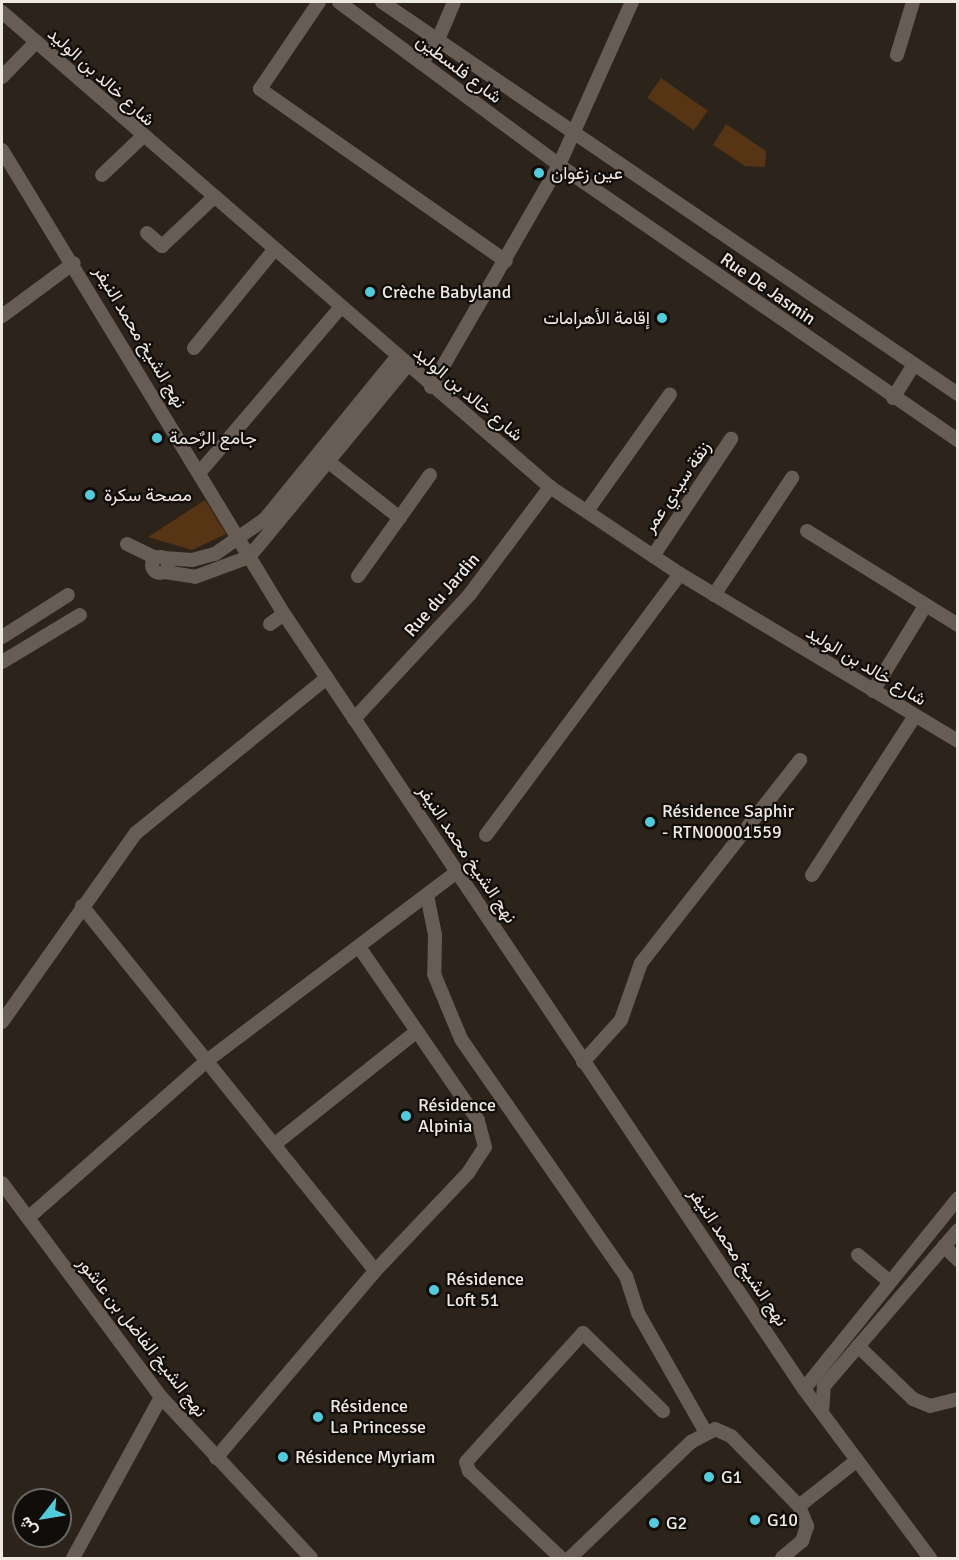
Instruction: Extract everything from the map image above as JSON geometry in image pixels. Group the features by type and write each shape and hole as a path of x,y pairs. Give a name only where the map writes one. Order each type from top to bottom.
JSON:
{"street":[{"path":"319,2 260,88 506,261"},
{"name":"شارع فلسطين","path":"339,2 559,165"},
{"name":"شارع فلسطين","path":"382,2 437,42 573,132"},
{"path":"421,63 437,42 454,2"},
{"path":"431,387 506,261 559,165 632,2"},
{"path":"897,55 913,2"},
{"name":"شارع خالد بن الوليد","path":"2,12 141,138 550,487 680,574 957,741"},
{"path":"2,77 36,42"},
{"name":"Rue De Jasmin","path":"573,132 957,394"},
{"path":"102,175 141,138"},
{"name":"نهج الشيخ محمد النيفر","path":"2,150 74,263 284,614 804,1389 855,1462 930,1558"},
{"name":"Rue De Jasmin","path":"559,165 893,398 957,440"},
{"path":"147,233 162,246 212,199"},
{"path":"194,348 273,251"},
{"path":"2,316 74,263"},
{"path":"200,472 339,308"},
{"path":"160,558 153,569 195,578 249,557 330,463 402,362"},
{"path":"127,544 160,558 192,560 239,540 265,519 402,362"},
{"path":"893,398 914,365"},
{"path":"587,512 670,394"},
{"name":"زنقة سيدي عمر","path":"653,556 731,439"},
{"path":"330,463 400,518"},
{"path":"358,576 430,475"},
{"path":"714,595 792,478"},
{"name":"Rue du Jardin","path":"354,719 470,594 550,487"},
{"path":"807,531 957,625"},
{"path":"486,835 680,574"},
{"path":"2,637 68,595"},
{"path":"873,691 924,606"},
{"path":"270,624 284,614"},
{"path":"2,662 80,615"},
{"path":"2,1022 82,906 136,833 327,678"},
{"path":"812,876 915,716"},
{"path":"583,1062 621,1020 641,963 800,760"},
{"path":"28,1218 208,1060 457,872"},
{"path":"427,895 435,935 434,974 461,1039 626,1276 638,1312 705,1431 731,1436 799,1506 807,1526 802,1540 782,1558"},
{"path":"82,906 208,1060 375,1271"},
{"path":"216,1458 375,1271 468,1173 485,1147 478,1120 359,947"},
{"path":"274,1144 416,1032"},
{"name":"نهج الشيخ الفاضل بن عاشور","path":"2,1183 161,1397 306,1557"},
{"path":"804,1389 888,1280 957,1198"},
{"path":"822,1413 824,1386 957,1230"},
{"path":"944,1246 957,1260"},
{"path":"858,1255 888,1280"},
{"path":"561,1558 469,1471 466,1462 583,1333 663,1411"},
{"path":"858,1346 914,1399 930,1406 957,1399"},
{"path":"73,1558 161,1397"},
{"path":"570,1558 705,1431"},
{"path":"799,1506 855,1462"}],"shaded area":[{"path":"661,78 708,111 694,130 647,98"},
{"path":"726,124 766,151 765,167 745,166 713,145"},
{"path":"205,500 226,534 192,550 148,537"}],"place":[{"name":"عين زغوان","path":"539,173"},
{"name":"Crèche Babyland","path":"370,292"},
{"name":"إقامة الأهرامات","path":"662,318"},
{"name":"جامع الرٌحمة","path":"157,438"},
{"name":"مصحة سكرة","path":"90,495"},
{"name":"Résidence Saphir - RTN00001559","path":"650,822"},
{"name":"Résidence Alpinia","path":"406,1116"},
{"name":"Résidence Loft 51","path":"434,1290"},
{"name":"Résidence La Princesse","path":"318,1417"},
{"name":"Résidence Myriam","path":"283,1457"},
{"name":"G1","path":"709,1477"},
{"name":"G10","path":"755,1520"},
{"name":"G2","path":"654,1523"}]}
